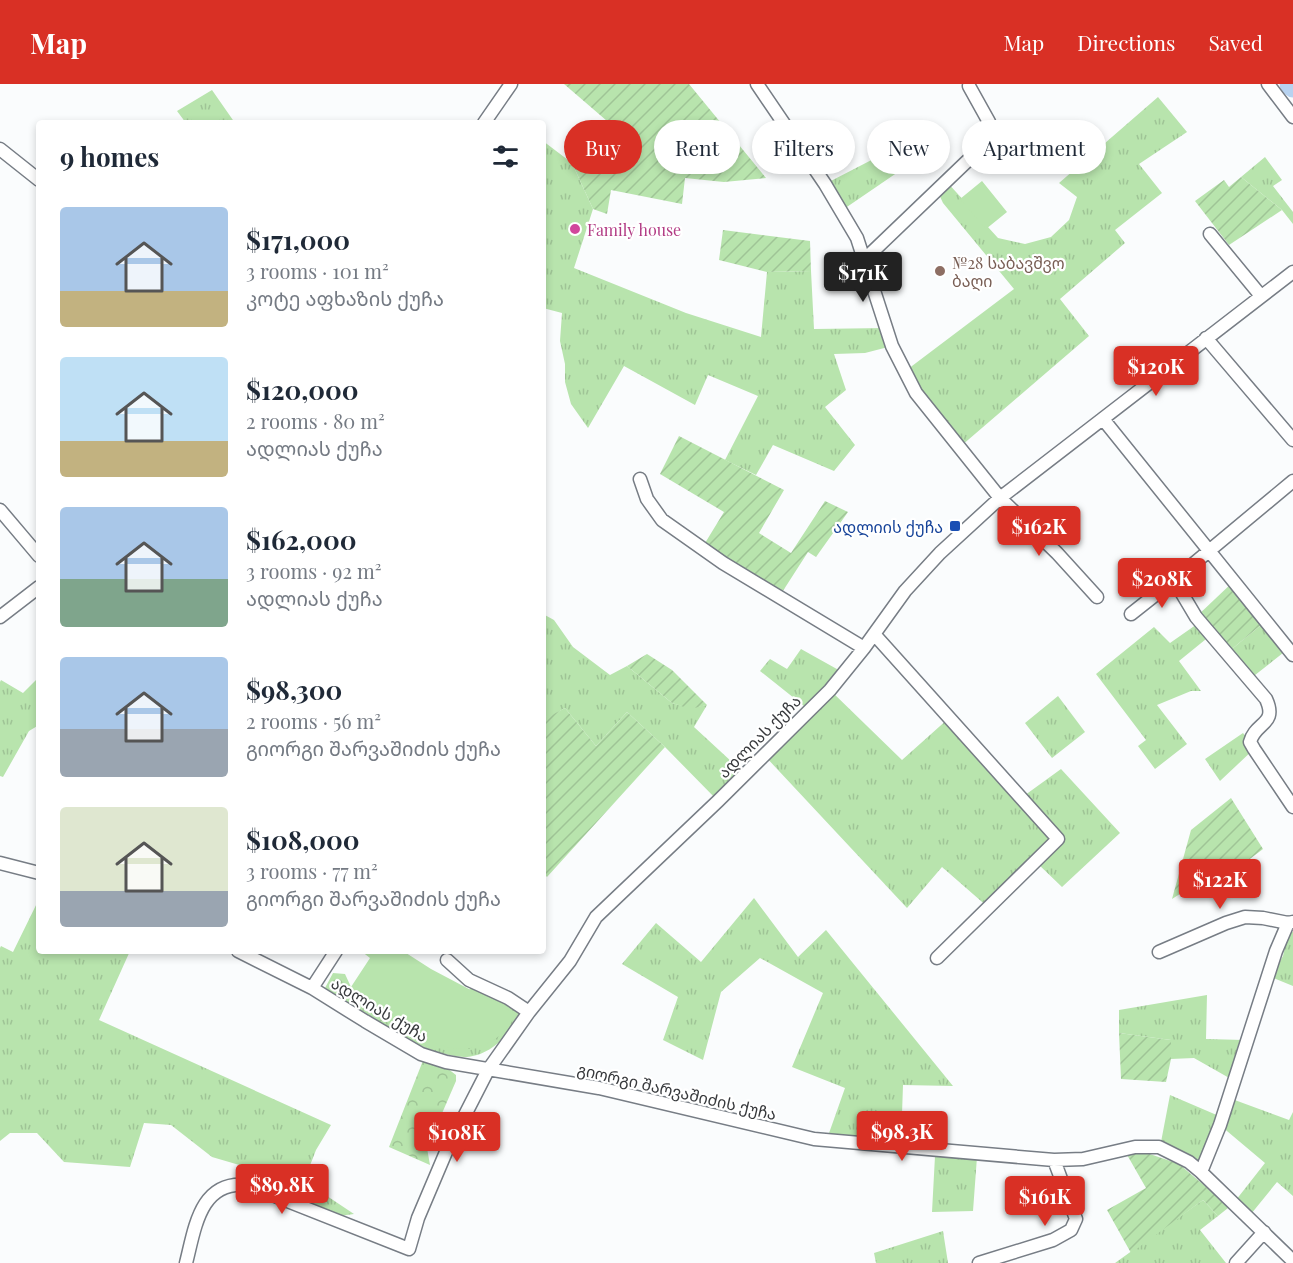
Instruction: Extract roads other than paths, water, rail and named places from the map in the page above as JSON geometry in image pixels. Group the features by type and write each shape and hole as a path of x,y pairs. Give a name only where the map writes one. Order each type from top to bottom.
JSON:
{"street":[{"path":"486,120 510,84"},
{"path":"758,84 825,184 857,238 892,346 916,393 1000,498 1057,553 1097,597"},
{"path":"1268,84 1293,117"},
{"path":"865,259 985,144 989,133 989,122 969,86"},
{"path":"0,149 36,178"},
{"path":"1210,234 1261,297"},
{"name":"ადლიას ქუჩა","path":"244,954 312,987 421,1054 446,1062 488,1070 570,961 596,917 830,690 905,591 940,553 1000,498 1293,272"},
{"path":"1206,338 1293,440"},
{"path":"1103,419 1293,655"},
{"path":"640,479 647,499 662,520 723,563 864,648"},
{"path":"1131,614 1293,481"},
{"path":"0,510 36,552"},
{"path":"1174,580 1196,617 1266,699 1270,707 1269,714 1266,721 1255,731 1251,742 1293,807"},
{"path":"0,617 36,589"},
{"path":"874,634 1058,839 937,958"},
{"path":"0,863 36,872"},
{"path":"1159,952 1245,917 1291,922 1276,951 1220,1125 1201,1172"},
{"path":"312,987 334,954"},
{"path":"447,960 469,980 508,998 530,1012"},
{"path":"186,1263 198,1215 204,1203 234,1183 247,1185 409,1249 418,1218 446,1152 488,1070"},
{"name":"გიორგი შარვაშიძის ქუჩა","path":"488,1070 599,1088 814,1139 1054,1160 1083,1159 1135,1147 1159,1147 1189,1162 1201,1172 1293,1261"},
{"path":"979,1263 1053,1240 1071,1230 1076,1219 1054,1160"},
{"path":"1236,1263 1264,1232"}],"waterway":[{"path":"1290,84 1293,87"}],"place":[{"name":"Family house","path":"575,229"},
{"name":"№28 საბავშვო ბაღი","path":"940,271"},
{"name":"ადლიის ქუჩა","path":"955,526"}]}
